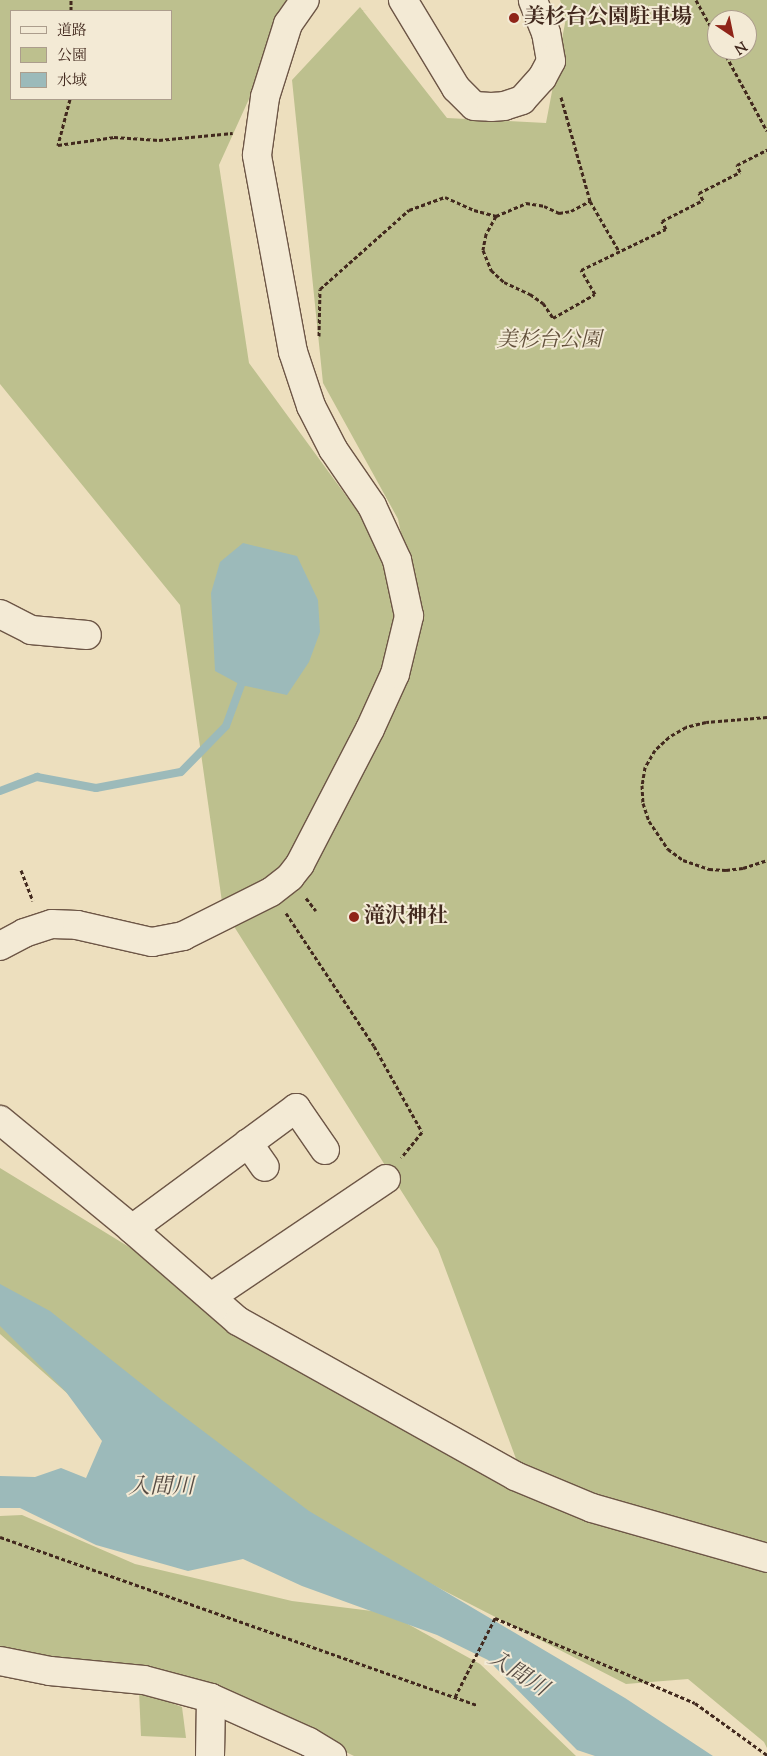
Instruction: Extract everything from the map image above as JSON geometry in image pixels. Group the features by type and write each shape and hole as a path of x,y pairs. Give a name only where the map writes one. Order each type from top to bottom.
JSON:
{"street":[{"path":"0,946 42,925 77,925 152,942 183,936 270,892 290,878 300,864 370,729 395,674 409,616 397,560 372,506 333,449 308,397 293,352 257,155 265,97 288,24 305,0"},
{"path":"403,0 456,88 474,106 504,106 522,100 542,78 551,61 546,33 533,0"},
{"path":"0,614 31,630 87,635"},
{"path":"132,1229 296,1108 324,1150"},
{"path":"0,1120 132,1229 238,1321 515,1476 592,1508 767,1558"},
{"path":"248,1144 265,1167"},
{"path":"211,1297 386,1178"},
{"path":"0,1661 10,1665 50,1671 144,1680 211,1698 309,1742 332,1756"},
{"path":"210,1756 211,1698"}],"path":[{"path":"696,0 707,20"},
{"path":"728,60 767,131"},
{"path":"551,61 590,201 619,251"},
{"path":"70,100 58,145 114,137 159,140 224,134"},
{"path":"590,201 571,211 559,213 544,206 526,203 496,216 486,234 483,250 491,270 504,282 530,294 543,303 553,318 595,294 581,270 666,228 662,221 703,200 699,193 740,172 737,165 767,150"},
{"path":"319,346 320,289 409,210 444,197 474,210 496,216"},
{"path":"767,717 706,722 686,727 669,737 655,750 646,767 642,786 643,803 649,821 668,849 684,860 709,869 726,870 743,868 767,860"},
{"path":"21,870 42,925"},
{"path":"290,919 374,1046 422,1132 386,1178"},
{"path":"0,1537 477,1705"},
{"path":"455,1697 495,1618 695,1703 767,1755"}],"green space":[{"name":"美杉台公園","path":"0,0 294,0 219,165 249,363 412,586 398,519 323,383 292,80 360,7 447,118 546,123 566,18 560,0 767,0 767,1748 764,1742 688,1679 626,1684 312,1523 111,1432 0,1334 0,1168 528,1491 438,1249 223,909 180,605 0,384"},
{"path":"22,1515 135,1564 292,1601 388,1613 480,1664 576,1756 354,1756 202,1682 0,1651 0,1516"},
{"path":"139,1691 182,1707 186,1738 141,1736"}],"water":[{"path":"243,543 297,556 318,600 320,632 309,662 287,695 241,685 215,671 211,593 220,562"},
{"name":"入間川","path":"0,1284 50,1311 162,1400 309,1511 625,1698 713,1756 595,1756 577,1750 488,1660 437,1635 302,1586 243,1559 188,1571 96,1545 20,1508 0,1508 0,1476 35,1477 61,1468 86,1478 102,1441 66,1392 0,1326"}],"waterway":[{"path":"0,791 37,777 96,788 181,772 226,726 241,685"}],"place":[{"name":"美杉台公園駐車場","path":"514,18"},
{"name":"滝沢神社","path":"354,917"}]}
